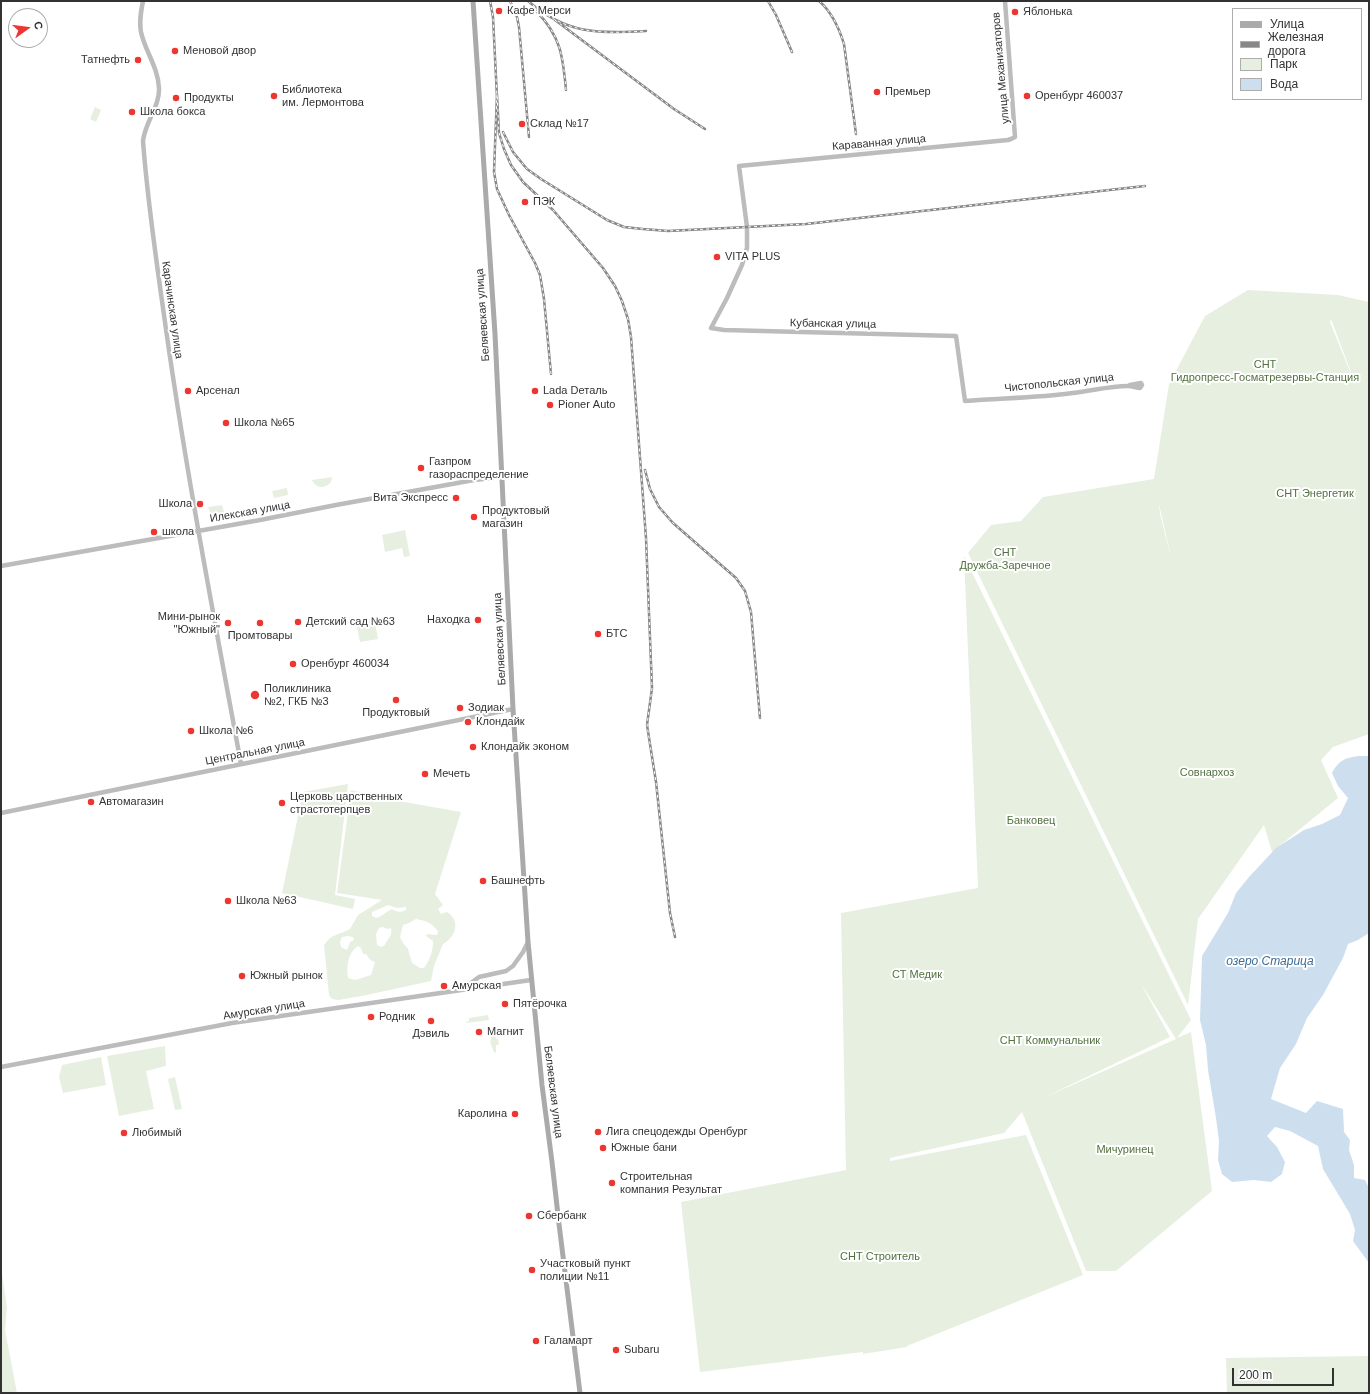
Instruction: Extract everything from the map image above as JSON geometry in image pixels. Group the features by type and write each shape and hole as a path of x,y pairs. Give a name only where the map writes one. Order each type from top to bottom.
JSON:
{"main road":[{"name":"Беляевская улица","path":"474,1 495,334 513,709 528,942 542,1086 580,1393"}],"street":[{"name":"Карачинская улица","path":"143,1 140,22 142,37 154,64 158,78 159,94 144,132 144,159 167,341 197,531 241,764"},
{"name":"улица Механизаторов","path":"1005,1 1015,133"},
{"name":"Караванная улица","path":"711,328 742,265 747,248 739,166 1011,139 1015,137 1015,133"},
{"name":"Кубанская улица","path":"711,328 724,330 956,336 965,401"},
{"name":"Чистопольская улица","path":"965,401 1064,394 1100,388 1130,386"},
{"name":"Илекская улица","path":"1,566 462,482 502,477"},
{"name":"Центральная улица","path":"1,814 513,709"},
{"path":"461,990 478,977 506,971 513,966 528,942"},
{"name":"Амурская улица","path":"1,1067 246,1021 531,980"}],"green space":[{"path":"95,107 101,110 96,122 90,119"},
{"path":"897,140 896,147 857,151 856,144"},
{"path":"1248,290 1338,295 1369,302 1369,734 1333,747 1321,760 1338,798 1272,852 1264,825 1198,919 1188,1005 968,553 991,525 1021,521 1043,497 1154,479 1169,384 1205,316","holes":["1331,319 1355,383 1355,384 1330,322","1159,504 1172,561 1160,514"]},
{"path":"332,477 331,482 323,487 316,485 312,480"},
{"path":"287,488 288,495 274,498 272,491"},
{"path":"222,505 224,512 211,515 208,507"},
{"path":"405,530 410,556 404,557 402,548 385,552 382,535"},
{"path":"964,556 1191,1020 1177,1038 1191,1032 1212,1191 1116,1271 1086,1271 1022,1112 1004,1133 890,1158 890,1161 1026,1135 1083,1275 907,1347 863,1354 863,1352 700,1372 681,1202 846,1170 841,913 978,888","holes":["1140,982 1176,1039 1043,1098 1170,1037"]},
{"path":"374,618 378,639 360,642 356,622"},
{"path":"348,784 335,895 355,899 353,909 282,893 303,792"},
{"path":"351,790 393,800 461,812 435,894 443,905 438,909 441,914 447,912 451,916 454,920 455,929 451,937 443,944 434,966 431,981 362,996 338,1000 332,999 329,995 324,945 332,937 350,929 358,915 382,900 337,893","holes":["388,905 397,908 406,907 406,910 404,911 399,912 392,909 376,918 372,916 372,912","416,919 428,922 438,931 437,935 427,934 426,936 433,941 433,945 431,955 424,968 420,968 412,963 408,949 400,937 403,925","379,928 391,928 391,935 385,945 381,947 377,945 376,934","342,937 353,937 354,940 350,942 347,950 341,947 340,942","358,946 361,948 363,954 366,954 370,960 375,962 371,975 355,980 348,978 348,960 352,952"]},
{"path":"488,1015 489,1020 466,1023 469,1021 469,1018"},
{"path":"495,1031 496,1039 498,1039 499,1045 496,1045 496,1053 494,1052 490,1042 490,1032"},
{"path":"165,1046 166,1066 146,1071 154,1109 119,1116 107,1056"},
{"path":"101,1057 106,1085 63,1093 59,1077 62,1065"},
{"path":"175,1077 182,1109 175,1110 168,1079"},
{"path":"1,1267 7,1307 5,1330 17,1393 1,1393"},
{"path":"1369,1356 1369,1393 1227,1393 1226,1358"}],"water":[{"name":"озеро Старица","path":"1358,756 1369,756 1369,933 1348,944 1343,958 1323,995 1307,1018 1296,1044 1280,1068 1271,1099 1306,1113 1317,1101 1343,1109 1344,1132 1350,1140 1349,1150 1354,1165 1354,1178 1365,1180 1369,1188 1369,1263 1353,1241 1355,1230 1350,1214 1323,1169 1318,1146 1290,1131 1275,1127 1267,1136 1277,1147 1285,1162 1282,1174 1271,1182 1254,1180 1232,1182 1222,1174 1218,1160 1219,1141 1208,1070 1206,1045 1200,1020 1202,956 1228,913 1236,893 1276,848 1304,830 1322,824 1340,815 1348,798 1338,786 1332,773 1337,765 1343,760"}],"railway":[{"path":"490,1 493,17 497,98"},
{"path":"510,1 517,17 519,27 529,137"},
{"path":"528,1 542,12 556,20 583,30 598,32 646,31"},
{"path":"768,1 776,15 792,52"},
{"path":"819,1 828,10 840,32 844,44 856,134"},
{"path":"536,11 551,29 556,38 564,67 566,90"},
{"path":"555,20 674,109 705,129"},
{"path":"551,374 544,299 540,275 497,189 494,172 497,94 499,133 511,165 523,182 553,210 603,268 615,286 628,319 631,337 646,538 652,688 647,725 656,782 670,913 675,937"},
{"path":"503,132 513,152 527,169 541,179 607,220 624,227 643,229 668,231 806,224 1145,186"},
{"path":"645,470 650,489 659,507 673,523 736,578 745,591 751,612 760,718"}],"place":[{"name":"Кафе Мерси","path":"499,11"},
{"name":"Яблонька","path":"1015,12"},
{"name":"Меновой двор","path":"175,51"},
{"name":"Татнефть","path":"138,60"},
{"name":"Премьер","path":"877,92"},
{"name":"Библиотека им. Лермонтова","path":"274,96"},
{"name":"Оренбург 460037","path":"1027,96"},
{"name":"Продукты","path":"176,98"},
{"name":"Школа бокса","path":"132,112"},
{"name":"Склад №17","path":"522,124"},
{"name":"ПЭК","path":"525,202"},
{"name":"VITA PLUS","path":"717,257"},
{"name":"Арсенал","path":"188,391"},
{"name":"Lada Dеталь","path":"535,391"},
{"name":"Pioner Auto","path":"550,405"},
{"name":"Школа №65","path":"226,423"},
{"name":"Газпром газораспределение","path":"421,468"},
{"name":"Вита Экспресс","path":"456,498"},
{"name":"Школа","path":"200,504"},
{"name":"Продуктовый магазин","path":"474,517"},
{"name":"школа","path":"154,532"},
{"name":"Находка","path":"478,620"},
{"name":"Детский сад №63","path":"298,622"},
{"name":"Мини-рынок \"Южный\"","path":"228,623"},
{"name":"Промтовары","path":"260,623"},
{"name":"БТС","path":"598,634"},
{"name":"Оренбург 460034","path":"293,664"},
{"name":"Поликлиника №2, ГКБ №3","path":"255,695"},
{"name":"Продуктовый","path":"396,700"},
{"name":"Зодиак","path":"460,708"},
{"name":"Клондайк","path":"468,722"},
{"name":"Школа №6","path":"191,731"},
{"name":"Клондайк эконом","path":"473,747"},
{"name":"Мечеть","path":"425,774"},
{"name":"Автомагазин","path":"91,802"},
{"name":"Церковь царственных страстотерпцев","path":"282,803"},
{"name":"Башнефть","path":"483,881"},
{"name":"Школа №63","path":"228,901"},
{"name":"Южный рынок","path":"242,976"},
{"name":"Амурская","path":"444,986"},
{"name":"Пятёрочка","path":"505,1004"},
{"name":"Родник","path":"371,1017"},
{"name":"Дэвиль","path":"431,1021"},
{"name":"Магнит","path":"479,1032"},
{"name":"Каролина","path":"515,1114"},
{"name":"Лига спецодежды Оренбург","path":"598,1132"},
{"name":"Любимый","path":"124,1133"},
{"name":"Южные бани","path":"603,1148"},
{"name":"Строительная компания Результат","path":"612,1183"},
{"name":"Сбербанк","path":"529,1216"},
{"name":"Участковый пункт полиции №11","path":"532,1270"},
{"name":"Галамарт","path":"536,1341"},
{"name":"Subaru","path":"616,1350"}],"park label":[{"name":"СНТ Гидропресс-Госматрезервы-Станция","path":"1265,371"},
{"name":"СНТ Энергетик","path":"1315,494"},
{"name":"СНТ Дружба-Заречное","path":"1005,559"},
{"name":"Совнархоз","path":"1207,773"},
{"name":"Банковец","path":"1031,821"},
{"name":"СТ Медик","path":"917,975"},
{"name":"СНТ Коммунальник","path":"1050,1041"},
{"name":"Мичуринец","path":"1125,1150"},
{"name":"СНТ Строитель","path":"880,1257"}]}
